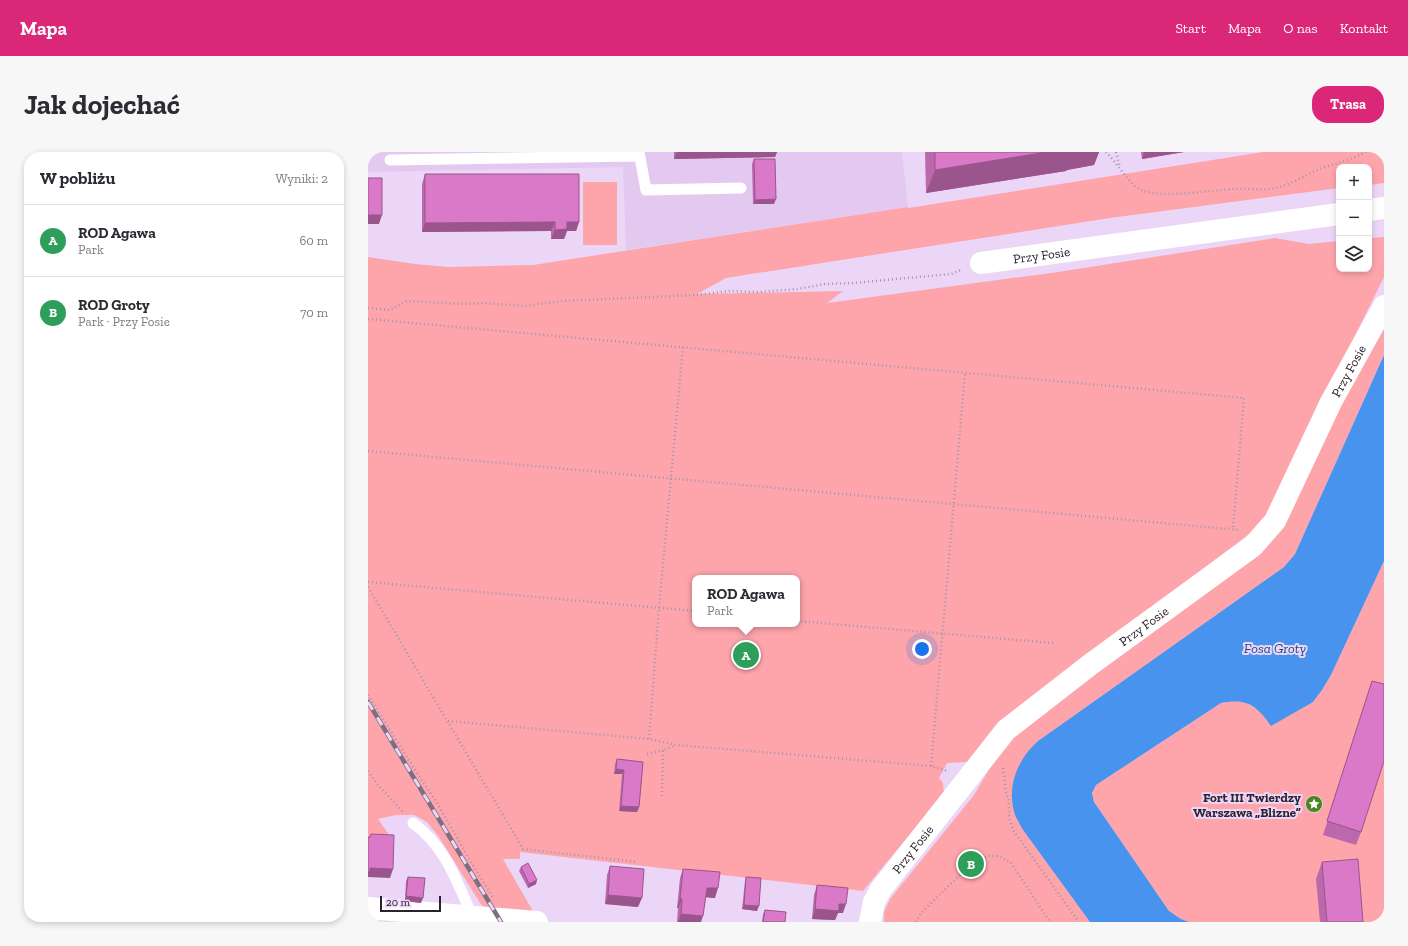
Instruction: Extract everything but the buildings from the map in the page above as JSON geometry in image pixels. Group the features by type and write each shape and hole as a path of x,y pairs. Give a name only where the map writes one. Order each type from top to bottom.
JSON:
{"street":[{"path":"1372,210 1384,208"},
{"name":"Przy Fosie","path":"981,263 1336,214"},
{"name":"Przy Fosie","path":"870,922 874,902 881,888 1006,730 1091,664 1253,546 1275,521 1331,402 1384,306"},
{"path":"368,908 537,922"}],"lane":[{"path":"390,160 639,154 646,190 741,188"},
{"path":"413,823 424,831 435,843 453,872 472,916"}],"path":[{"path":"1106,152 1132,184 1141,190 1172,194 1234,189 1268,189 1284,186 1320,169 1366,152"},
{"path":"1116,152 1121,169"},
{"path":"368,308 390,310 407,301 463,304 485,303 524,306 562,301 696,295 730,291 759,292 790,290 825,284 853,283 951,274 981,263"},
{"path":"368,319 1244,398 1233,529"},
{"path":"649,739 659,608 683,347"},
{"path":"931,766 964,373"},
{"path":"368,451 1233,529 1245,532"},
{"path":"368,582 692,611"},
{"path":"368,587 523,849 637,862"},
{"path":"800,620 1053,643"},
{"path":"368,695 436,801 478,874 509,919"},
{"path":"448,721 649,739 676,745 931,766 943,770"},
{"path":"647,754 664,750 676,745"},
{"path":"662,796 664,750"},
{"path":"989,752 1002,762 1006,792 1009,802 1009,817 1013,830 1079,922"},
{"path":"368,771 377,784 413,823"},
{"path":"916,922 921,913 974,861 989,856 999,856 1011,863 1050,922"}],"shaded area":[{"path":"368,152 902,152 908,207 626,250 623,167 368,172"},
{"path":"1263,152 1384,152 1384,183 1372,185 1372,164 1336,164 1336,188 1110,218 726,278 697,294 843,291 827,303 1058,272 1275,238 1309,244 1336,241 1336,272 1372,272 1372,238 1384,237 1384,277 1264,520 1249,534 1010,715 967,762 947,763 939,778 943,783 944,793 863,891 520,852 520,859 503,859 534,913 484,907 480,903 439,837 427,822 414,815 396,815 378,819 394,842 368,838 368,257 449,267 533,265"},
{"path":"583,182 617,182 617,245 583,245"},
{"path":"1384,310 1384,355 1295,554 1284,567 1038,741 1025,756 1020,765 1013,785 1012,795 1015,815 1023,830 1090,922 884,922 884,912 890,899 974,795 991,766 1021,724 1253,558"},
{"path":"1384,561 1384,922 1189,922 1181,919 1169,911 1094,802 1092,793 1096,785 1221,703 1233,701 1243,702 1262,713 1313,702 1331,675"}],"water":[{"name":"Fosa Groty","path":"1384,355 1384,561 1331,675 1313,702 1271,726 1256,708 1250,705 1237,702 1221,703 1096,785 1092,793 1094,802 1169,911 1181,919 1189,922 1090,922 1023,830 1016,817 1012,794 1015,775 1019,765 1038,741 1284,567 1295,554"}],"railway":[{"path":"368,702 501,922"}],"place":[{"name":"ROD Agawa","path":"746,655"},
{"name":"Fort III Twierdzy Warszawa „Blizne”","path":"1314,804"},
{"name":"ROD Groty","path":"971,864"}]}
